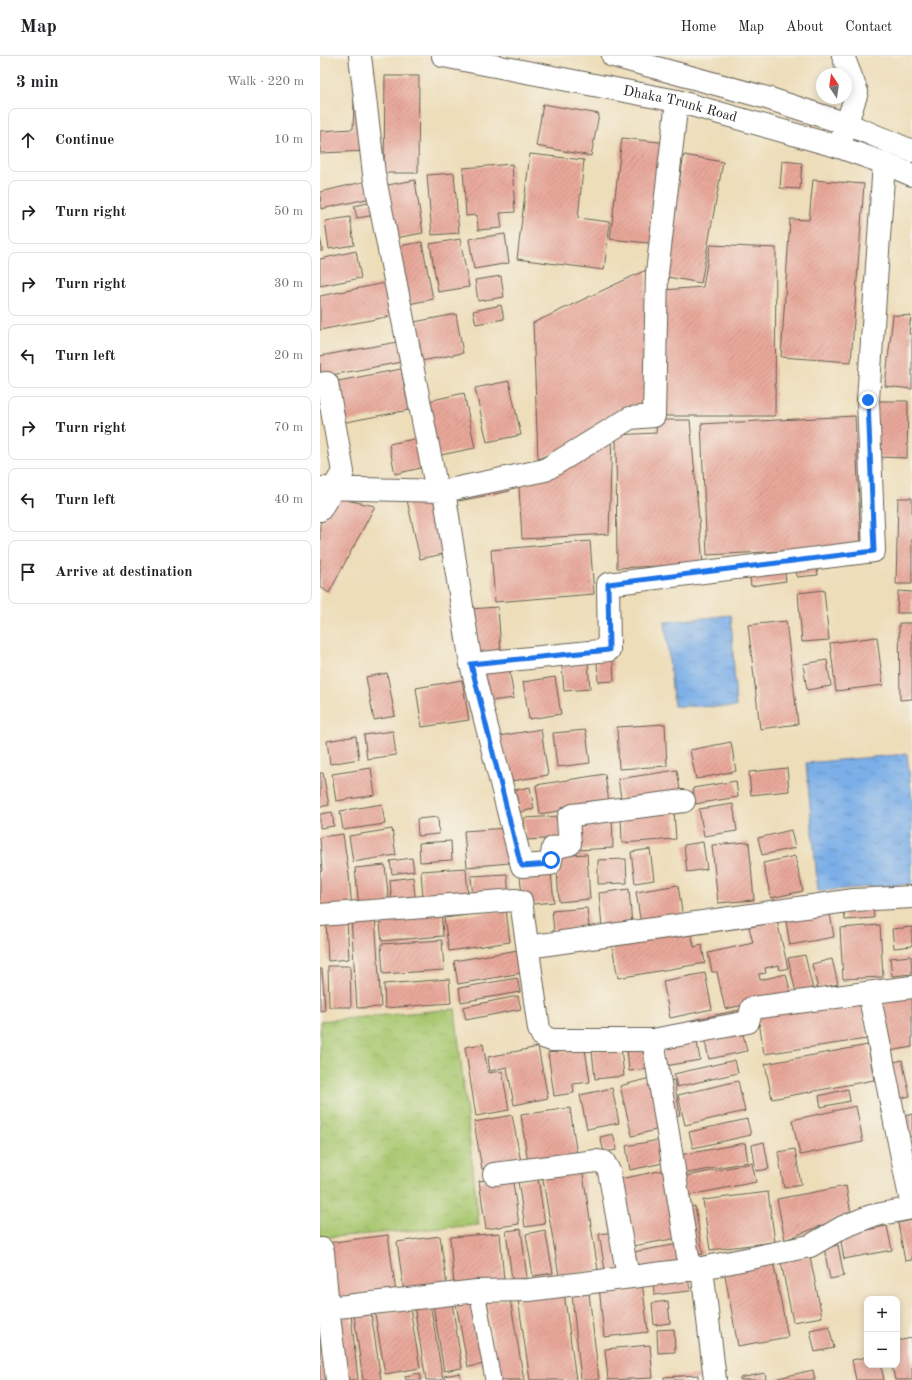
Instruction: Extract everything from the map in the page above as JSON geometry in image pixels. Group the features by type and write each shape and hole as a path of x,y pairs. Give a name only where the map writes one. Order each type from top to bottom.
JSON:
{"street":[{"path":"360,56 374,174 440,491 471,664 522,866 550,864 552,848 570,844 568,820 569,817 573,815 684,801"},
{"name":"Dhaka Trunk Road","path":"442,56 677,101 839,148 884,163 912,175"},
{"name":"Dhaka Trunk Road","path":"613,56 768,98 847,124 912,151"},
{"path":"839,148 857,92 843,56"},
{"path":"326,488 440,491 545,470 630,418 654,416 657,273 677,101"},
{"path":"471,664 609,650 608,584 874,551 868,400 884,163"},
{"path":"320,384 327,384 343,472 326,488 320,510"},
{"path":"528,947 854,900 912,897"},
{"path":"320,915 516,900 521,901 539,1029 543,1037 552,1040 653,1040 748,1022 752,1008 912,988"},
{"path":"324,1308 478,1291 529,1290 696,1268 810,1246 842,1227 871,1216 912,1208 869,993"},
{"path":"653,1040 696,1268 715,1380"},
{"path":"494,1174 596,1161 604,1162 609,1171 628,1277"},
{"path":"320,1249 322,1249 323,1252 324,1308 337,1380"}],"lane":[{"path":"478,1291 493,1380"}],"green space":[{"path":"455,1009 479,1225 320,1238 320,1021"}],"water":[{"path":"731,615 736,707 674,706 665,622"},
{"path":"907,754 912,798 912,884 818,891 806,763"}],"building":[{"path":"385,76 419,76 418,173 384,173"},
{"path":"355,79 369,151 320,153 320,131 353,129"},
{"path":"543,104 599,114 591,156 536,146"},
{"path":"622,138 668,143 657,244 610,239"},
{"path":"530,154 584,160 578,218 610,222 604,270 517,259"},
{"path":"684,155 723,162 701,283 662,276"},
{"path":"782,161 802,163 800,189 780,188"},
{"path":"512,164 515,212 500,213 502,228 478,230 477,215 466,216 463,168"},
{"path":"454,173 459,233 432,235 427,175"},
{"path":"415,180 423,233 390,239 382,186"},
{"path":"813,180 864,184 851,362 781,357 790,219 809,220"},
{"path":"367,181 371,198 321,209 320,192"},
{"path":"373,202 375,215 357,218 354,206"},
{"path":"350,217 354,245 329,249 325,221"},
{"path":"505,234 509,263 474,269 469,239"},
{"path":"320,238 323,251 320,251"},
{"path":"460,239 469,287 438,292 430,244"},
{"path":"422,242 433,299 404,305 393,247"},
{"path":"710,245 776,248 775,416 662,416 663,290 703,287"},
{"path":"356,251 361,278 320,286 320,259"},
{"path":"646,270 646,409 579,442 538,459 533,323"},
{"path":"501,276 504,297 478,301 475,280"},
{"path":"385,283 391,316 320,330 320,296"},
{"path":"501,305 504,319 476,324 473,311"},
{"path":"456,314 463,353 416,362 409,323"},
{"path":"893,315 911,316 909,334 912,334 912,389 885,386"},
{"path":"403,341 407,361 321,377 320,356"},
{"path":"401,369 409,410 341,423 333,382"},
{"path":"509,381 521,435 487,442 475,388"},
{"path":"464,393 475,448 436,456 424,402"},
{"path":"877,401 908,401 907,458 877,457"},
{"path":"855,416 861,547 707,555 701,424"},
{"path":"657,420 690,420 703,564 617,568 616,435 656,433"},
{"path":"612,435 609,534 522,539 519,487 555,474"},
{"path":"419,438 425,467 395,474 389,444"},
{"path":"508,483 510,491 459,501 458,492"},
{"path":"435,494 448,553 420,559 407,500"},
{"path":"337,498 375,506 329,593 320,587 320,524"},
{"path":"898,498 912,498 912,584 896,584"},
{"path":"590,541 594,594 495,602 491,550"},
{"path":"816,563 818,575 797,577 796,565"},
{"path":"784,566 786,581 751,586 749,571"},
{"path":"824,590 829,640 802,642 798,593"},
{"path":"898,591 912,592 912,613 897,613"},
{"path":"498,607 501,653 472,655 470,609"},
{"path":"786,621 798,724 760,729 748,625"},
{"path":"899,623 912,623 912,699 900,700"},
{"path":"877,637 883,685 836,691 830,643"},
{"path":"597,660 613,660 614,681 598,682"},
{"path":"827,660 831,686 807,690 803,664"},
{"path":"588,663 590,689 564,691 562,666"},
{"path":"509,667 514,698 483,702 479,671"},
{"path":"387,673 395,716 374,720 366,677"},
{"path":"555,677 561,714 529,719 523,682"},
{"path":"462,680 469,720 422,727 416,688"},
{"path":"665,724 667,766 619,769 617,727"},
{"path":"541,729 548,775 506,782 499,736"},
{"path":"586,730 590,763 557,767 553,733"},
{"path":"393,731 396,755 367,759 364,735"},
{"path":"356,736 359,759 330,764 327,741"},
{"path":"731,742 736,771 696,779 690,750"},
{"path":"371,768 375,795 336,801 332,774"},
{"path":"787,768 789,791 751,795 749,772"},
{"path":"677,770 681,796 622,803 618,779"},
{"path":"320,773 323,773 329,805 320,807"},
{"path":"605,774 609,803 540,814 536,785"},
{"path":"736,781 738,797 695,804 693,788"},
{"path":"530,787 534,809 520,812 515,790"},
{"path":"382,804 385,824 343,830 340,811"},
{"path":"733,804 737,831 704,836 699,809"},
{"path":"674,811 676,839 622,843 621,814"},
{"path":"332,812 334,826 320,828 320,814"},
{"path":"612,815 613,848 575,850 574,817"},
{"path":"560,816 561,838 526,840 524,818"},
{"path":"438,817 439,834 418,836 417,819"},
{"path":"507,828 509,863 467,867 464,831"},
{"path":"392,829 396,855 353,862 349,836"},
{"path":"791,830 795,848 762,855 758,838"},
{"path":"343,834 352,909 320,910 320,872 322,871 320,837"},
{"path":"451,841 452,860 420,862 419,843"},
{"path":"703,842 707,869 687,872 684,845"},
{"path":"749,842 754,900 718,903 712,845"},
{"path":"650,849 654,880 635,883 631,852"},
{"path":"587,854 590,899 559,902 556,856"},
{"path":"795,856 803,891 771,898 763,863"},
{"path":"412,858 414,871 392,874 390,861"},
{"path":"626,859 627,883 598,884 598,860"},
{"path":"385,865 389,903 359,907 355,868"},
{"path":"466,868 468,896 423,899 421,871"},
{"path":"551,872 554,902 523,905 520,876"},
{"path":"507,874 509,897 473,899 471,876"},
{"path":"413,877 416,904 392,906 390,880"},
{"path":"678,885 683,918 641,925 636,892"},
{"path":"629,889 632,925 602,928 599,893"},
{"path":"873,907 874,918 845,920 844,909"},
{"path":"587,908 589,928 554,932 552,911"},
{"path":"829,908 834,937 790,945 785,916"},
{"path":"441,910 443,936 382,941 379,915"},
{"path":"506,910 510,942 449,951 444,918"},
{"path":"375,916 381,1007 357,1008 351,918"},
{"path":"347,920 349,959 328,961 326,921"},
{"path":"777,921 788,968 780,970 779,965 765,968 766,973 759,974 760,980 786,974 791,995 725,1009 717,972 712,972 708,953 753,943 749,927"},
{"path":"880,925 883,977 843,979 840,928"},
{"path":"690,927 694,947 702,945 705,963 618,978 611,941"},
{"path":"912,927 912,946 894,948 892,929"},
{"path":"442,940 444,970 383,974 381,944"},
{"path":"518,950 522,973 458,984 454,961"},
{"path":"805,955 814,994 797,997 788,958"},
{"path":"911,956 912,974 892,976 890,958"},
{"path":"832,959 838,984 818,989 812,964"},
{"path":"328,966 350,966 351,1007 329,1007"},
{"path":"320,969 322,969 325,1010 320,1011"},
{"path":"705,973 712,1009 670,1018 663,981"},
{"path":"517,978 520,992 461,1002 459,988"},
{"path":"449,979 451,1003 385,1008 384,984"},
{"path":"518,996 521,1009 466,1020 463,1007"},
{"path":"912,997 912,1047 890,1051 882,1002"},
{"path":"861,1000 867,1039 764,1054 758,1015"},
{"path":"739,1010 741,1018 694,1029 692,1020"},
{"path":"742,1030 747,1051 709,1059 704,1038"},
{"path":"696,1036 700,1060 665,1066 661,1042"},
{"path":"483,1044 488,1073 502,1071 509,1110 476,1116 465,1047"},
{"path":"868,1045 874,1080 772,1099 765,1064"},
{"path":"649,1046 650,1069 629,1071 627,1048"},
{"path":"538,1047 548,1098 514,1105 507,1067 490,1071 488,1057"},
{"path":"621,1048 624,1076 595,1079 592,1051"},
{"path":"585,1049 590,1082 573,1084 574,1093 554,1096 548,1053"},
{"path":"735,1060 738,1073 677,1087 674,1074"},
{"path":"902,1060 910,1096 898,1099 890,1063"},
{"path":"650,1078 663,1128 632,1136 620,1086"},
{"path":"674,1080 680,1115 668,1117 662,1082"},
{"path":"738,1081 745,1111 685,1125 678,1095"},
{"path":"612,1088 619,1123 587,1129 580,1095"},
{"path":"848,1089 850,1101 821,1107 819,1096"},
{"path":"856,1106 863,1142 800,1155 792,1120"},
{"path":"570,1108 577,1156 528,1163 521,1115"},
{"path":"912,1114 912,1136 908,1137 902,1117"},
{"path":"512,1115 521,1162 482,1169 474,1122"},
{"path":"747,1119 751,1135 693,1148 689,1132"},
{"path":"613,1134 617,1150 604,1152 600,1137"},
{"path":"664,1139 668,1162 630,1170 626,1146"},
{"path":"764,1142 769,1169 756,1171 752,1145"},
{"path":"745,1143 748,1162 683,1174 680,1155"},
{"path":"795,1149 801,1185 784,1188 778,1152"},
{"path":"752,1163 756,1182 685,1196 681,1177"},
{"path":"582,1168 598,1270 559,1276 542,1174"},
{"path":"664,1170 678,1238 633,1246 620,1179"},
{"path":"512,1176 519,1224 486,1229 479,1181"},
{"path":"538,1178 545,1224 525,1227 518,1181"},
{"path":"846,1186 851,1214 785,1240 777,1199"},
{"path":"768,1192 775,1242 710,1250 703,1200"},
{"path":"695,1206 703,1254 691,1256 684,1208"},
{"path":"912,1220 912,1260 905,1261 898,1223"},
{"path":"887,1226 892,1250 844,1259 840,1235"},
{"path":"521,1229 527,1278 512,1280 506,1231"},
{"path":"545,1230 553,1273 533,1276 526,1234"},
{"path":"614,1232 621,1273 606,1276 599,1234"},
{"path":"500,1233 504,1281 454,1285 450,1237"},
{"path":"388,1235 396,1293 334,1301 326,1243"},
{"path":"440,1236 447,1286 404,1292 397,1242"},
{"path":"678,1244 681,1262 632,1271 628,1253"},
{"path":"838,1245 844,1276 830,1279 824,1248"},
{"path":"810,1256 822,1317 793,1322 781,1262"},
{"path":"773,1261 788,1337 738,1346 724,1270"},
{"path":"688,1277 690,1291 654,1295 653,1282"},
{"path":"642,1281 648,1332 604,1337 599,1286"},
{"path":"564,1292 576,1380 530,1380 518,1299"},
{"path":"589,1293 599,1380 581,1380 572,1295"},
{"path":"510,1299 524,1380 500,1380 487,1302"},
{"path":"472,1300 485,1364 468,1367 456,1304"},
{"path":"668,1301 670,1323 654,1325 652,1303"},
{"path":"452,1302 462,1368 444,1371 433,1305"},
{"path":"430,1303 443,1380 426,1380 414,1306"},
{"path":"410,1308 420,1368 385,1374 375,1314"},
{"path":"371,1313 381,1380 363,1380 354,1315"},
{"path":"351,1315 358,1380 341,1380 333,1317"},
{"path":"320,1319 333,1380 320,1380"},
{"path":"829,1326 834,1348 815,1352 810,1330"},
{"path":"674,1329 675,1352 658,1353 657,1330"},
{"path":"912,1338 912,1380 895,1380 893,1368 900,1368 900,1340"},
{"path":"650,1345 653,1378 608,1380 605,1349"},
{"path":"864,1358 864,1368 882,1368 884,1380 856,1380 852,1360"},
{"path":"813,1370 815,1380 778,1380 778,1378"},
{"path":"420,1373 421,1380 406,1380 405,1376"},
{"path":"460,1373 461,1380 445,1380 444,1376"},
{"path":"765,1373 766,1380 741,1380 740,1378"},
{"path":"698,1375 698,1380 664,1380 664,1377"}],"route":[{"path":"551,860 550,864 528,866 522,866 520,862 471,664 609,650 608,584 874,551 868,400"}]}
